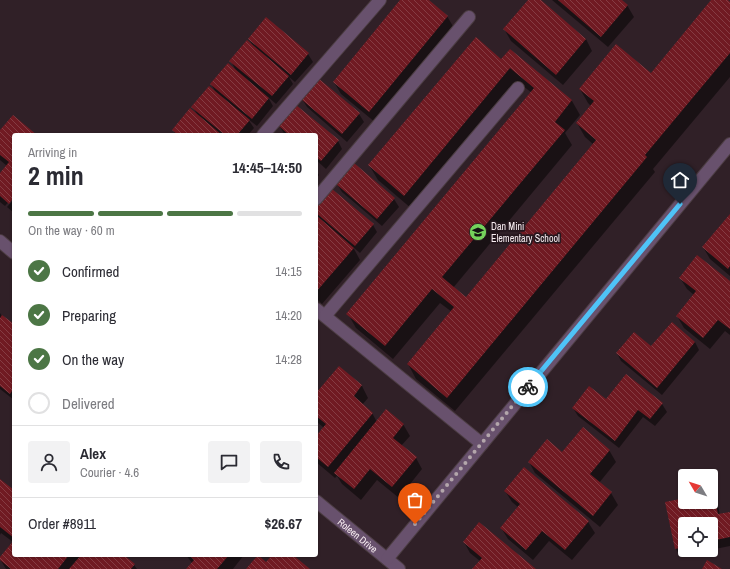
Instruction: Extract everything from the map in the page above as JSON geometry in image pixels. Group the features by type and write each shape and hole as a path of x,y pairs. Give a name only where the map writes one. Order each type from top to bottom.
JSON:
{"street":[{"path":"265,133 380,0"},
{"path":"318,197 469,17"},
{"path":"482,444 321,313 518,88"},
{"path":"387,558 730,144"},
{"path":"0,241 12,251"},
{"name":"Roleen Drive","path":"318,503 399,569"}],"building":[{"path":"400,0 429,0 448,16 369,112 333,82"},
{"path":"528,0 541,0 586,39 556,75 503,29"},
{"path":"558,0 622,0 628,5 601,37"},
{"path":"711,0 728,0 730,2 730,53 645,155 647,157 447,398 407,364 454,307 432,289 385,346 346,314 534,88 510,68 404,196 368,165 476,37 501,59 510,49 572,100 555,122 565,130 442,277 466,297 596,140 576,123 594,101 579,89 616,44 651,73"},
{"path":"266,17 309,53 291,75 248,39"},
{"path":"247,40 289,76 272,96 229,61"},
{"path":"228,63 269,98 252,119 210,84"},
{"path":"318,78 360,113 342,134 301,99"},
{"path":"209,86 250,120 239,133 223,133 191,107"},
{"path":"296,105 339,140 321,161 318,159 318,133 287,133 279,126"},
{"path":"190,108 220,133 176,133 172,130"},
{"path":"13,115 35,133 12,133 12,200 9,204 0,196 0,173 9,162 0,155 0,130"},
{"path":"354,163 395,198 377,219 336,184"},
{"path":"332,189 374,224 355,246 318,215 318,206"},
{"path":"730,214 730,266 728,269 702,247"},
{"path":"318,217 354,248 318,290"},
{"path":"697,255 730,281 730,329 718,320 703,338 676,316 696,291 679,278"},
{"path":"2,315 12,322 12,391 10,394 0,386 0,318"},
{"path":"672,322 695,342 657,388 616,353 634,332 651,346"},
{"path":"339,366 362,385 354,396 373,413 328,467 318,459 318,434 326,424 318,418 318,391"},
{"path":"626,374 663,403 650,419 638,410 615,441 572,408 589,386 606,399"},
{"path":"386,409 404,424 393,438 417,457 392,487 370,469 354,489 334,473"},
{"path":"583,427 610,450 590,474 612,492 593,516 528,462 547,439 562,452"},
{"path":"524,467 589,521 565,550 542,531 526,550 500,528 520,504 504,491"},
{"path":"0,479 12,488 12,536 0,527"},
{"path":"678,499 678,509 717,509 718,514 730,512 730,537 718,540 718,517 678,517 678,548 675,549 665,502"},
{"path":"479,522 536,569 472,569 482,558 463,542"},
{"path":"12,542 12,557 67,557 58,569 11,569 0,560 0,557"},
{"path":"79,557 126,557 135,564 131,569 69,569"},
{"path":"191,557 227,557 217,569 186,569 194,560"},
{"path":"256,557 260,557 266,562 270,557 295,557 310,569 246,569"},
{"path":"707,560 722,569 702,569"}],"way so far":[{"path":"415,524 528,387"}],"place":[{"name":"Dan Mini Elementary School","path":"478,232"}],"route":[{"path":"528,387 680,204"}]}
